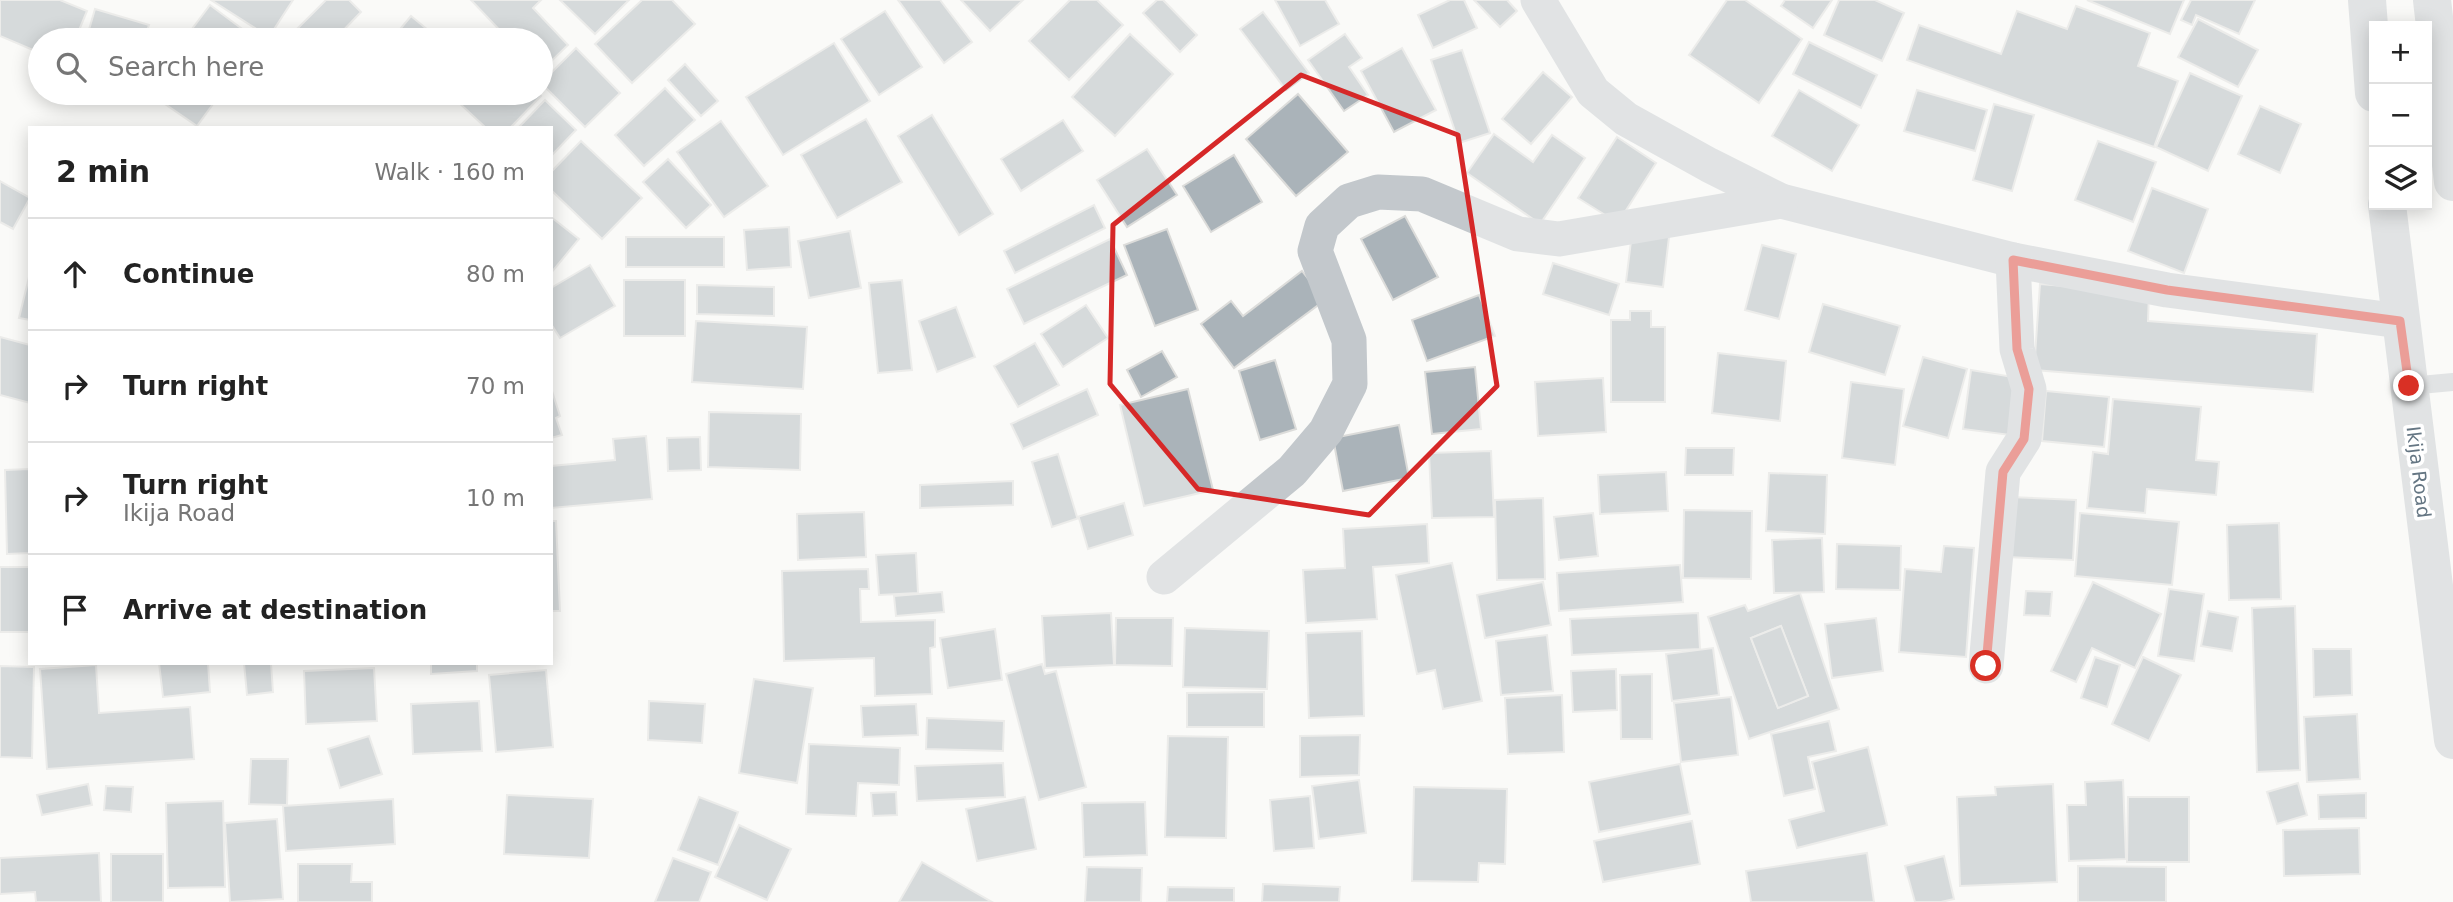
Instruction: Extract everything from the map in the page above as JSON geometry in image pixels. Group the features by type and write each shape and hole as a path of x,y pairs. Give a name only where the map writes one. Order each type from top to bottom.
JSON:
{"street":[{"path":"1538,0 1593,92 1626,118 1781,201 2013,260 2167,290 2400,321"},
{"path":"2367,0 2373,84"},
{"path":"2432,0 2453,182"},
{"path":"1164,577 1292,471 1326,431 1350,384 1349,340 1315,251 1322,226 1349,201 1378,192 1422,194 1518,234 1559,239 1781,201"},
{"name":"Ikija Road","path":"2388,210 2453,740"},
{"path":"1986,666 2003,472 2024,439 2029,389 2017,349 2013,260"}],"lane":[{"path":"2409,386 2453,382"}],"highlighted area":[{"path":"1301,75 1458,135 1497,386 1369,515 1198,489 1110,384 1113,225"}],"building":[{"path":"0,0 60,0 87,11 80,28 28,28 28,48 0,36"},
{"path":"211,0 293,0 275,28 255,28"},
{"path":"326,0 349,0 361,12 346,28 298,28"},
{"path":"471,0 541,0 533,8 552,28 498,28"},
{"path":"560,0 629,0 595,34"},
{"path":"642,0 672,0 695,24 632,83 595,44"},
{"path":"898,0 940,0 972,42 944,63"},
{"path":"961,0 1023,0 990,31"},
{"path":"1070,0 1097,0 1123,25 1069,80 1029,41"},
{"path":"1157,0 1163,0 1197,35 1180,52 1143,13"},
{"path":"1275,0 1325,0 1339,24 1300,46"},
{"path":"1450,0 1464,0 1477,28 1433,48 1418,15"},
{"path":"1474,0 1507,0 1517,11 1500,27"},
{"path":"1727,0 1745,0 1802,39 1759,103 1689,55"},
{"path":"1785,0 1832,0 1813,28 1781,6"},
{"path":"1839,0 1875,0 1904,13 1882,61 1824,35"},
{"path":"2087,0 2184,0 2170,34"},
{"path":"2191,0 2255,0 2239,34 2196,15 2192,25 2181,20"},
{"path":"210,5 241,28 193,28"},
{"path":"2076,6 2150,33 2138,66 2178,81 2154,147 1907,60 1919,25 2001,54 2017,11 2067,29"},
{"path":"95,9 149,25 148,28 89,28"},
{"path":"885,11 922,67 879,95 841,39"},
{"path":"1263,12 1309,73 1286,90 1240,29"},
{"path":"411,16 426,28 401,28"},
{"path":"2198,19 2258,50 2238,87 2178,57"},
{"path":"553,29 568,45 553,59"},
{"path":"1130,34 1173,74 1115,136 1072,97"},
{"path":"1345,34 1362,58 1349,67 1368,95 1344,111 1308,60"},
{"path":"1809,42 1877,75 1861,108 1793,74"},
{"path":"834,43 870,101 783,155 746,97"},
{"path":"576,48 620,93 585,127 553,95 553,71"},
{"path":"1402,48 1436,110 1394,132 1361,71"},
{"path":"1462,50 1490,133 1459,143 1431,60"},
{"path":"685,64 718,101 701,116 668,80"},
{"path":"1543,72 1572,97 1531,144 1502,119"},
{"path":"2190,73 2242,96 2208,171 2156,147"},
{"path":"665,88 695,120 644,166 615,135"},
{"path":"1799,90 1859,125 1832,171 1772,136"},
{"path":"1917,90 1987,110 1975,151 1904,131"},
{"path":"1298,94 1348,152 1296,196 1246,139"},
{"path":"1994,104 2034,115 2012,191 1973,180"},
{"path":"166,105 212,105 197,126"},
{"path":"461,105 532,105 512,126 484,126"},
{"path":"540,105 550,105 576,130 553,154 553,126 520,126"},
{"path":"2260,106 2301,124 2280,173 2238,154"},
{"path":"932,115 993,214 959,235 898,136"},
{"path":"866,119 902,182 837,218 801,155"},
{"path":"1063,120 1083,151 1021,191 1001,159"},
{"path":"721,121 768,186 724,217 677,152"},
{"path":"1494,134 1533,162 1552,135 1585,158 1540,224 1467,173"},
{"path":"1617,137 1656,163 1618,223 1578,198"},
{"path":"581,141 642,198 602,239 553,192 553,170"},
{"path":"2098,141 2156,162 2133,222 2075,200"},
{"path":"1147,149 1177,195 1127,227 1097,180"},
{"path":"1234,155 1262,202 1211,232 1183,186"},
{"path":"668,159 711,205 686,228 643,182"},
{"path":"0,181 28,197 28,202 13,229 0,222"},
{"path":"2152,188 2208,209 2184,273 2128,251"},
{"path":"1094,205 1105,228 1015,273 1004,251"},
{"path":"1405,216 1438,277 1393,300 1361,239"},
{"path":"553,219 579,239 553,271"},
{"path":"789,227 791,267 747,270 744,230"},
{"path":"1167,229 1198,310 1155,326 1124,245"},
{"path":"850,231 861,288 809,298 798,241"},
{"path":"1632,233 1669,237 1663,287 1626,282"},
{"path":"626,237 724,237 724,267 626,267"},
{"path":"1110,239 1127,275 1024,324 1007,289"},
{"path":"1762,245 1796,254 1779,319 1745,310"},
{"path":"1553,263 1619,284 1609,315 1543,294"},
{"path":"590,265 615,306 560,338 553,327 553,287"},
{"path":"1302,271 1325,300 1234,368 1201,324 1231,301 1243,316"},
{"path":"624,280 685,280 685,336 624,336"},
{"path":"902,280 912,370 878,373 869,283"},
{"path":"28,281 28,320 19,318"},
{"path":"2040,284 2149,293 2148,321 2317,334 2313,392 2034,370"},
{"path":"697,285 774,287 774,316 697,314"},
{"path":"1479,295 1495,336 1427,361 1412,320"},
{"path":"1823,304 1900,326 1885,375 1809,352"},
{"path":"1086,305 1108,338 1063,367 1041,334"},
{"path":"956,307 975,357 937,372 919,321"},
{"path":"1630,311 1651,311 1651,327 1665,327 1665,402 1611,402 1611,320 1630,320"},
{"path":"696,321 807,327 803,389 692,382"},
{"path":"0,337 28,344 28,402 0,395"},
{"path":"1035,343 1059,385 1018,407 994,366"},
{"path":"1162,351 1177,377 1141,397 1127,370"},
{"path":"1718,353 1786,361 1780,421 1712,413"},
{"path":"1923,357 1967,369 1948,438 1903,426"},
{"path":"1275,360 1296,429 1260,440 1239,371"},
{"path":"1475,367 1481,429 1432,434 1425,372"},
{"path":"1971,370 2019,378 2010,435 1963,429"},
{"path":"1603,378 1606,432 1538,436 1535,382"},
{"path":"1851,382 1904,389 1895,465 1842,458"},
{"path":"1087,389 1098,415 1023,449 1011,424"},
{"path":"1188,389 1213,490 1144,506 1120,405"},
{"path":"2046,391 2109,397 2104,447 2042,441"},
{"path":"553,394 560,416 556,418 562,435 553,437"},
{"path":"2113,399 2201,407 2196,460 2219,462 2216,495 2147,489 2145,513 2087,508 2093,452 2108,454"},
{"path":"709,412 801,414 800,470 708,467"},
{"path":"1399,425 1409,478 1343,491 1333,438"},
{"path":"646,436 652,499 553,508 553,466 615,460 613,439"},
{"path":"700,437 701,470 668,471 667,438"},
{"path":"1686,448 1734,448 1733,475 1685,475"},
{"path":"1491,451 1494,517 1432,518 1429,453"},
{"path":"1058,454 1077,517 1124,503 1133,535 1088,549 1079,518 1052,527 1032,462"},
{"path":"28,469 28,553 7,554 5,470"},
{"path":"1666,472 1668,511 1600,514 1598,475"},
{"path":"1769,473 1827,475 1825,534 1766,531"},
{"path":"1013,481 1013,505 920,508 920,485"},
{"path":"2010,497 2076,500 2073,560 2007,557"},
{"path":"1543,498 1545,579 1497,580 1495,500"},
{"path":"1684,510 1752,511 1751,579 1683,578"},
{"path":"864,512 866,557 798,560 797,514"},
{"path":"1593,513 1598,556 1559,560 1554,517"},
{"path":"2080,513 2179,522 2172,585 2075,576"},
{"path":"553,521 556,521 560,611 553,611"},
{"path":"2279,523 2281,599 2229,600 2227,525"},
{"path":"1427,524 1429,563 1373,567 1377,619 1306,623 1303,570 1345,568 1343,529"},
{"path":"1822,538 1824,592 1774,593 1772,540"},
{"path":"1837,544 1901,546 1900,590 1836,589"},
{"path":"1944,546 1974,548 1966,657 1899,652 1905,569 1941,572"},
{"path":"916,553 918,593 879,595 876,555"},
{"path":"1452,563 1482,701 1443,709 1435,670 1417,674 1396,575"},
{"path":"1680,565 1683,602 1559,611 1557,573"},
{"path":"0,567 28,567 28,632 0,632"},
{"path":"868,569 869,589 860,589 861,622 935,620 935,647 930,648 932,694 875,696 874,658 784,661 782,571"},
{"path":"1543,582 1551,625 1485,638 1477,595"},
{"path":"2093,582 2161,614 2135,668 2092,648 2076,682 2051,671"},
{"path":"2169,589 2204,594 2194,661 2158,656"},
{"path":"2026,591 2052,592 2050,616 2024,615"},
{"path":"942,592 944,612 896,616 894,596"},
{"path":"1800,593 1839,709 1749,739 1708,617 1745,605 1748,611","holes":["1781,626 1808,696 1778,708 1751,638"]},
{"path":"2295,606 2300,770 2257,772 2252,608"},
{"path":"2208,611 2238,617 2232,651 2201,646"},
{"path":"1111,613 1114,665 1045,668 1042,616"},
{"path":"1698,613 1700,649 1572,655 1570,619"},
{"path":"1116,618 1173,618 1172,666 1115,665"},
{"path":"1876,618 1883,671 1832,678 1825,624"},
{"path":"1781,626 1808,696 1778,708 1751,638"},
{"path":"1185,628 1269,631 1267,689 1183,687"},
{"path":"995,629 1002,680 948,688 940,638"},
{"path":"1362,631 1364,716 1309,718 1306,633"},
{"path":"1547,635 1553,691 1501,695 1496,641"},
{"path":"1713,648 1719,695 1672,701 1666,654"},
{"path":"2313,649 2351,649 2352,695 2314,697"},
{"path":"2095,657 2120,665 2107,707 2081,698"},
{"path":"2143,657 2181,675 2149,741 2112,724"},
{"path":"1042,664 1045,674 1056,671 1086,787 1039,800 1006,674"},
{"path":"96,665 99,713 190,707 194,759 47,769 40,669"},
{"path":"159,665 208,665 210,692 163,697"},
{"path":"244,665 271,665 273,692 247,695"},
{"path":"431,665 477,665 477,671 431,674"},
{"path":"0,666 34,667 32,758 0,757"},
{"path":"374,668 377,721 306,724 304,671"},
{"path":"1616,669 1617,710 1573,712 1571,671"},
{"path":"546,670 553,747 496,752 489,675"},
{"path":"1652,674 1652,739 1621,739 1620,675"},
{"path":"754,679 813,688 797,783 739,773"},
{"path":"1264,692 1264,727 1187,727 1187,693"},
{"path":"1562,695 1564,752 1508,754 1505,698"},
{"path":"1731,697 1738,755 1681,762 1674,703"},
{"path":"479,701 482,751 413,754 411,704"},
{"path":"649,701 705,704 702,743 648,740"},
{"path":"916,704 918,735 863,737 861,706"},
{"path":"2357,714 2360,779 2307,782 2304,717"},
{"path":"927,718 1004,721 1003,751 926,749"},
{"path":"1829,721 1836,751 1808,757 1815,789 1784,796 1771,734"},
{"path":"1360,735 1359,775 1300,777 1300,736"},
{"path":"369,736 382,774 340,788 328,749"},
{"path":"1168,736 1228,737 1226,838 1165,837"},
{"path":"809,744 900,748 899,785 858,783 856,816 806,814"},
{"path":"1868,747 1887,825 1797,848 1789,820 1824,811 1812,762"},
{"path":"251,759 288,759 287,805 249,804"},
{"path":"1003,763 1005,797 917,801 915,766"},
{"path":"1680,764 1690,814 1599,832 1589,782"},
{"path":"1359,780 1366,833 1319,839 1312,786"},
{"path":"2123,780 2126,859 2069,861 2067,805 2086,805 2085,782"},
{"path":"2298,783 2307,815 2277,824 2267,792"},
{"path":"88,784 92,805 42,815 37,795"},
{"path":"2053,784 2057,882 1960,886 1957,797 1996,795 1995,787"},
{"path":"106,786 133,787 131,812 104,810"},
{"path":"1414,787 1507,789 1505,864 1479,863 1478,882 1412,881"},
{"path":"896,792 897,815 873,816 871,793"},
{"path":"2366,793 2366,818 2319,819 2318,795"},
{"path":"507,795 593,799 589,858 504,854"},
{"path":"1310,796 1314,848 1274,851 1270,800"},
{"path":"699,797 738,812 718,865 678,850"},
{"path":"1025,797 1036,849 977,861 966,809"},
{"path":"2128,797 2189,797 2189,862 2127,862"},
{"path":"393,799 395,844 286,851 283,806"},
{"path":"223,801 225,887 168,888 166,803"},
{"path":"1145,802 1147,855 1084,857 1082,803"},
{"path":"277,819 283,899 230,902 225,823"},
{"path":"1692,821 1700,864 1603,882 1594,841"},
{"path":"739,825 791,849 767,900 715,877"},
{"path":"2359,828 2360,874 2284,876 2283,830"},
{"path":"99,853 101,902 36,902 35,892 0,894 0,858"},
{"path":"1867,853 1874,902 1751,902 1746,871"},
{"path":"111,854 163,854 163,902 111,902"},
{"path":"1944,856 1954,899 1915,902 1905,866"},
{"path":"673,858 711,872 699,902 655,902"},
{"path":"922,862 992,902 899,902"},
{"path":"298,864 352,864 351,882 372,882 372,902 298,902"},
{"path":"2078,866 2166,867 2166,902 2078,902"},
{"path":"1087,867 1142,868 1141,902 1085,902"},
{"path":"1263,884 1340,887 1339,902 1262,902"},
{"path":"1168,887 1234,888 1234,902 1167,902"}],"route":[{"path":"1986,666 2003,472 2024,439 2029,389 2017,349 2013,260 2167,290 2400,321 2409,386"}]}
